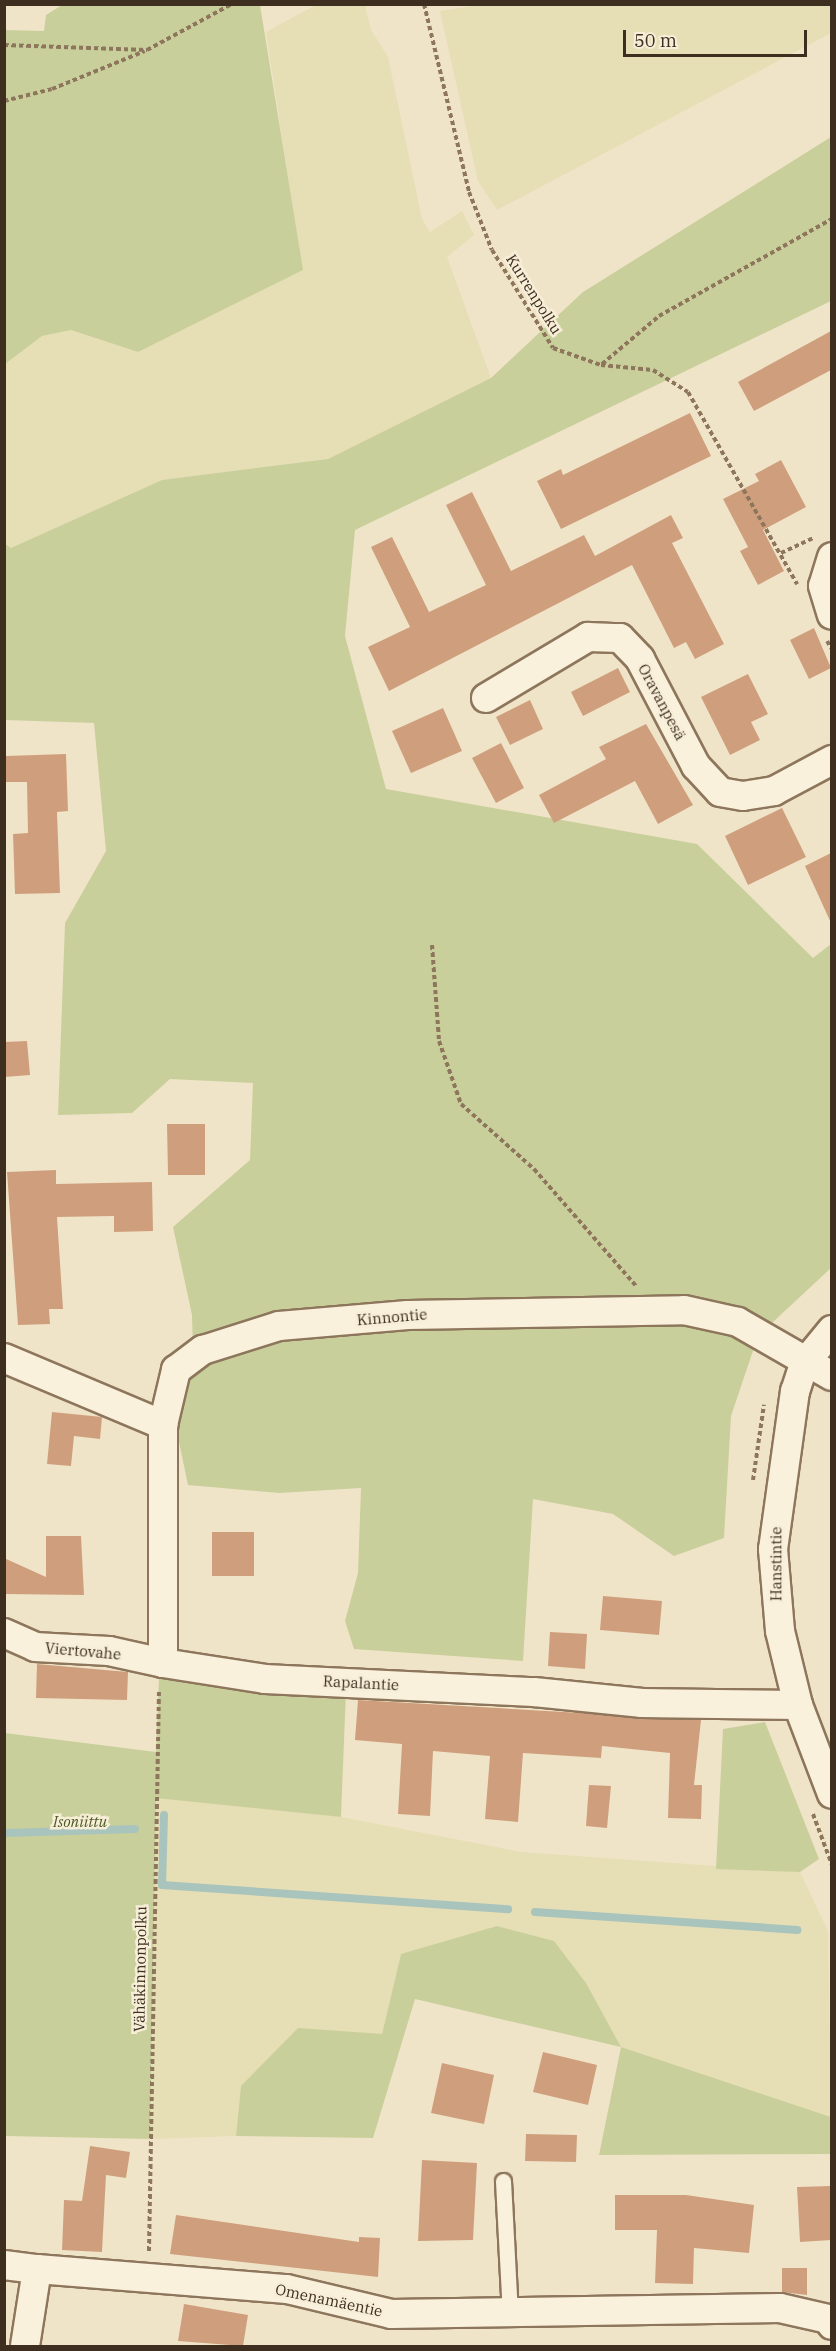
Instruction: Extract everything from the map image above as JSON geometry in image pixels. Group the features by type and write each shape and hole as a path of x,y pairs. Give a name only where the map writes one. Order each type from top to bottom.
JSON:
{"street":[{"path":"826,545 823,586 831,615"},
{"name":"Oravanpesä","path":"486,698 588,637 620,638 640,659 696,766 720,792 743,796 774,791 831,760"},
{"name":"Kinnontie","path":"163,1425 176,1370 203,1350 279,1326 488,1310 684,1310 738,1322 804,1364 831,1376"},
{"path":"804,1364 831,1330"},
{"path":"4,1358 163,1425 163,1663"},
{"name":"Hanstintie","path":"804,1364 788,1425 773,1549 780,1631 798,1705 831,1794"},
{"name":"Viertovahe","path":"4,1633 35,1647 109,1651 163,1663"},
{"name":"Rapalantie","path":"163,1663 265,1678 534,1692 642,1703 798,1705"},
{"name":"Omenamäentie","path":"4,2265 287,2289 391,2314 510,2314 780,2308 828,2319 831,2325"},
{"path":"25,2346 37,2269"}],"lane":[{"path":"503,2181 510,2314"}],"path":[{"path":"4,101 52,89 147,50 232,4"},
{"name":"Kurrenpolku","path":"423,5 469,192 492,250 553,348 601,364 653,370 688,392 781,553 826,545"},
{"path":"4,45 147,50"},
{"path":"601,364 658,316 831,219"},
{"path":"432,945 439,1041 461,1104 534,1169 645,1296 650,1309"},
{"name":"Vähäkinnonpolku","path":"149,2276 151,1958 163,1663"}],"shaded area":[{"path":"486,4 831,5 831,33 497,210 478,181 440,11"},
{"path":"316,5 365,5 371,30 388,57 422,219 430,232 462,211 474,235 447,257 491,378 328,459 162,480 11,548 4,543 4,364 42,336 71,330 138,352 302,270 266,32"},
{"path":"156,1797 341,1817 521,1852 800,1872 828,1931 831,2117 621,2047 586,1983 401,1954 382,2034 241,2086 236,2136 150,2139"}],"green space":[{"path":"62,5 260,5 303,270 138,352 71,330 42,336 5,364 5,30 44,31 46,15"},
{"path":"831,137 831,301 355,530 345,636 386,789 697,844 813,958 831,944 831,1268 758,1336 731,1416 724,1538 674,1556 613,1514 533,1499 523,1661 354,1649 345,1621 358,1573 361,1488 279,1493 188,1485 170,1399 193,1351 192,1315 173,1227 250,1160 253,1083 170,1079 132,1113 58,1115 65,923 106,851 94,723 5,720 4,543 11,548 162,480 328,459 491,378 583,292"},
{"name":"Isoniittu","path":"159,1678 346,1691 341,1817 156,1798 150,2139 5,2136 5,1733 156,1752"},
{"path":"765,1722 819,1859 800,1872 716,1869 723,1729"},
{"path":"497,1926 554,1941 586,1983 621,2047 415,1999 373,2138 236,2136 241,2086 298,2028 382,2034 401,1954"},
{"path":"621,2047 831,2117 831,2154 599,2155"}],"building":[{"path":"831,331 831,370 754,411 738,382"},
{"path":"690,413 711,456 561,529 537,481 561,469 563,475"},
{"path":"781,460 806,507 763,530 784,571 758,585 740,551 748,547 723,499 759,481 755,474"},
{"path":"472,492 511,571 584,535 595,556 671,515 683,538 672,543 724,644 695,659 686,642 674,648 632,565 389,691 368,647 410,627 371,547 392,537 429,612 486,585 446,505"},
{"path":"814,628 831,668 809,679 790,640"},
{"path":"618,668 630,692 583,716 571,692"},
{"path":"748,674 768,714 751,722 760,740 730,755 701,697"},
{"path":"530,700 543,729 510,745 496,717"},
{"path":"443,708 462,751 411,773 392,731"},
{"path":"646,724 693,805 658,824 635,781 554,823 539,795 606,759 599,747"},
{"path":"501,743 524,788 496,803 472,758"},
{"path":"66,754 68,811 57,812 60,893 15,894 13,834 28,833 27,782 6,782 6,756"},
{"path":"782,808 806,857 748,885 725,836"},
{"path":"831,853 831,923 805,866"},
{"path":"27,1041 30,1075 4,1077 4,1042"},
{"path":"167,1124 205,1124 205,1175 168,1175"},
{"path":"56,1170 56,1184 152,1182 153,1231 114,1232 114,1216 57,1217 63,1309 49,1309 50,1324 18,1325 7,1172"},
{"path":"52,1412 102,1417 100,1439 74,1436 71,1466 47,1464"},
{"path":"212,1532 254,1532 254,1576 212,1576"},
{"path":"46,1536 81,1536 84,1595 4,1594 4,1558 46,1577"},
{"path":"603,1596 662,1601 659,1635 600,1630"},
{"path":"550,1632 587,1634 585,1669 548,1666"},
{"path":"37,1664 128,1672 127,1700 36,1698"},
{"path":"358,1700 701,1720 694,1785 702,1785 701,1819 668,1818 670,1753 602,1746 601,1758 523,1753 518,1822 485,1819 490,1756 433,1751 430,1816 398,1814 402,1744 355,1740"},
{"path":"589,1785 611,1786 607,1828 586,1826"},
{"path":"543,2052 597,2065 588,2105 533,2092"},
{"path":"442,2063 494,2075 484,2124 431,2113"},
{"path":"526,2134 577,2135 576,2162 525,2161"},
{"path":"90,2146 130,2152 126,2178 106,2175 102,2252 62,2250 64,2200 82,2201"},
{"path":"422,2160 477,2163 473,2240 418,2241"},
{"path":"831,2186 831,2240 800,2242 797,2187"},
{"path":"615,2195 686,2195 754,2205 749,2253 694,2248 693,2284 655,2283 657,2230 615,2230"},
{"path":"176,2215 359,2242 359,2237 380,2238 378,2277 170,2254"},
{"path":"782,2268 807,2268 807,2295 782,2292"},
{"path":"184,2304 248,2315 243,2346 178,2341"}],"waterway":[{"path":"164,1815 162,1885 508,1909"},
{"path":"4,1833 135,1829"},
{"path":"535,1912 797,1930"}]}
